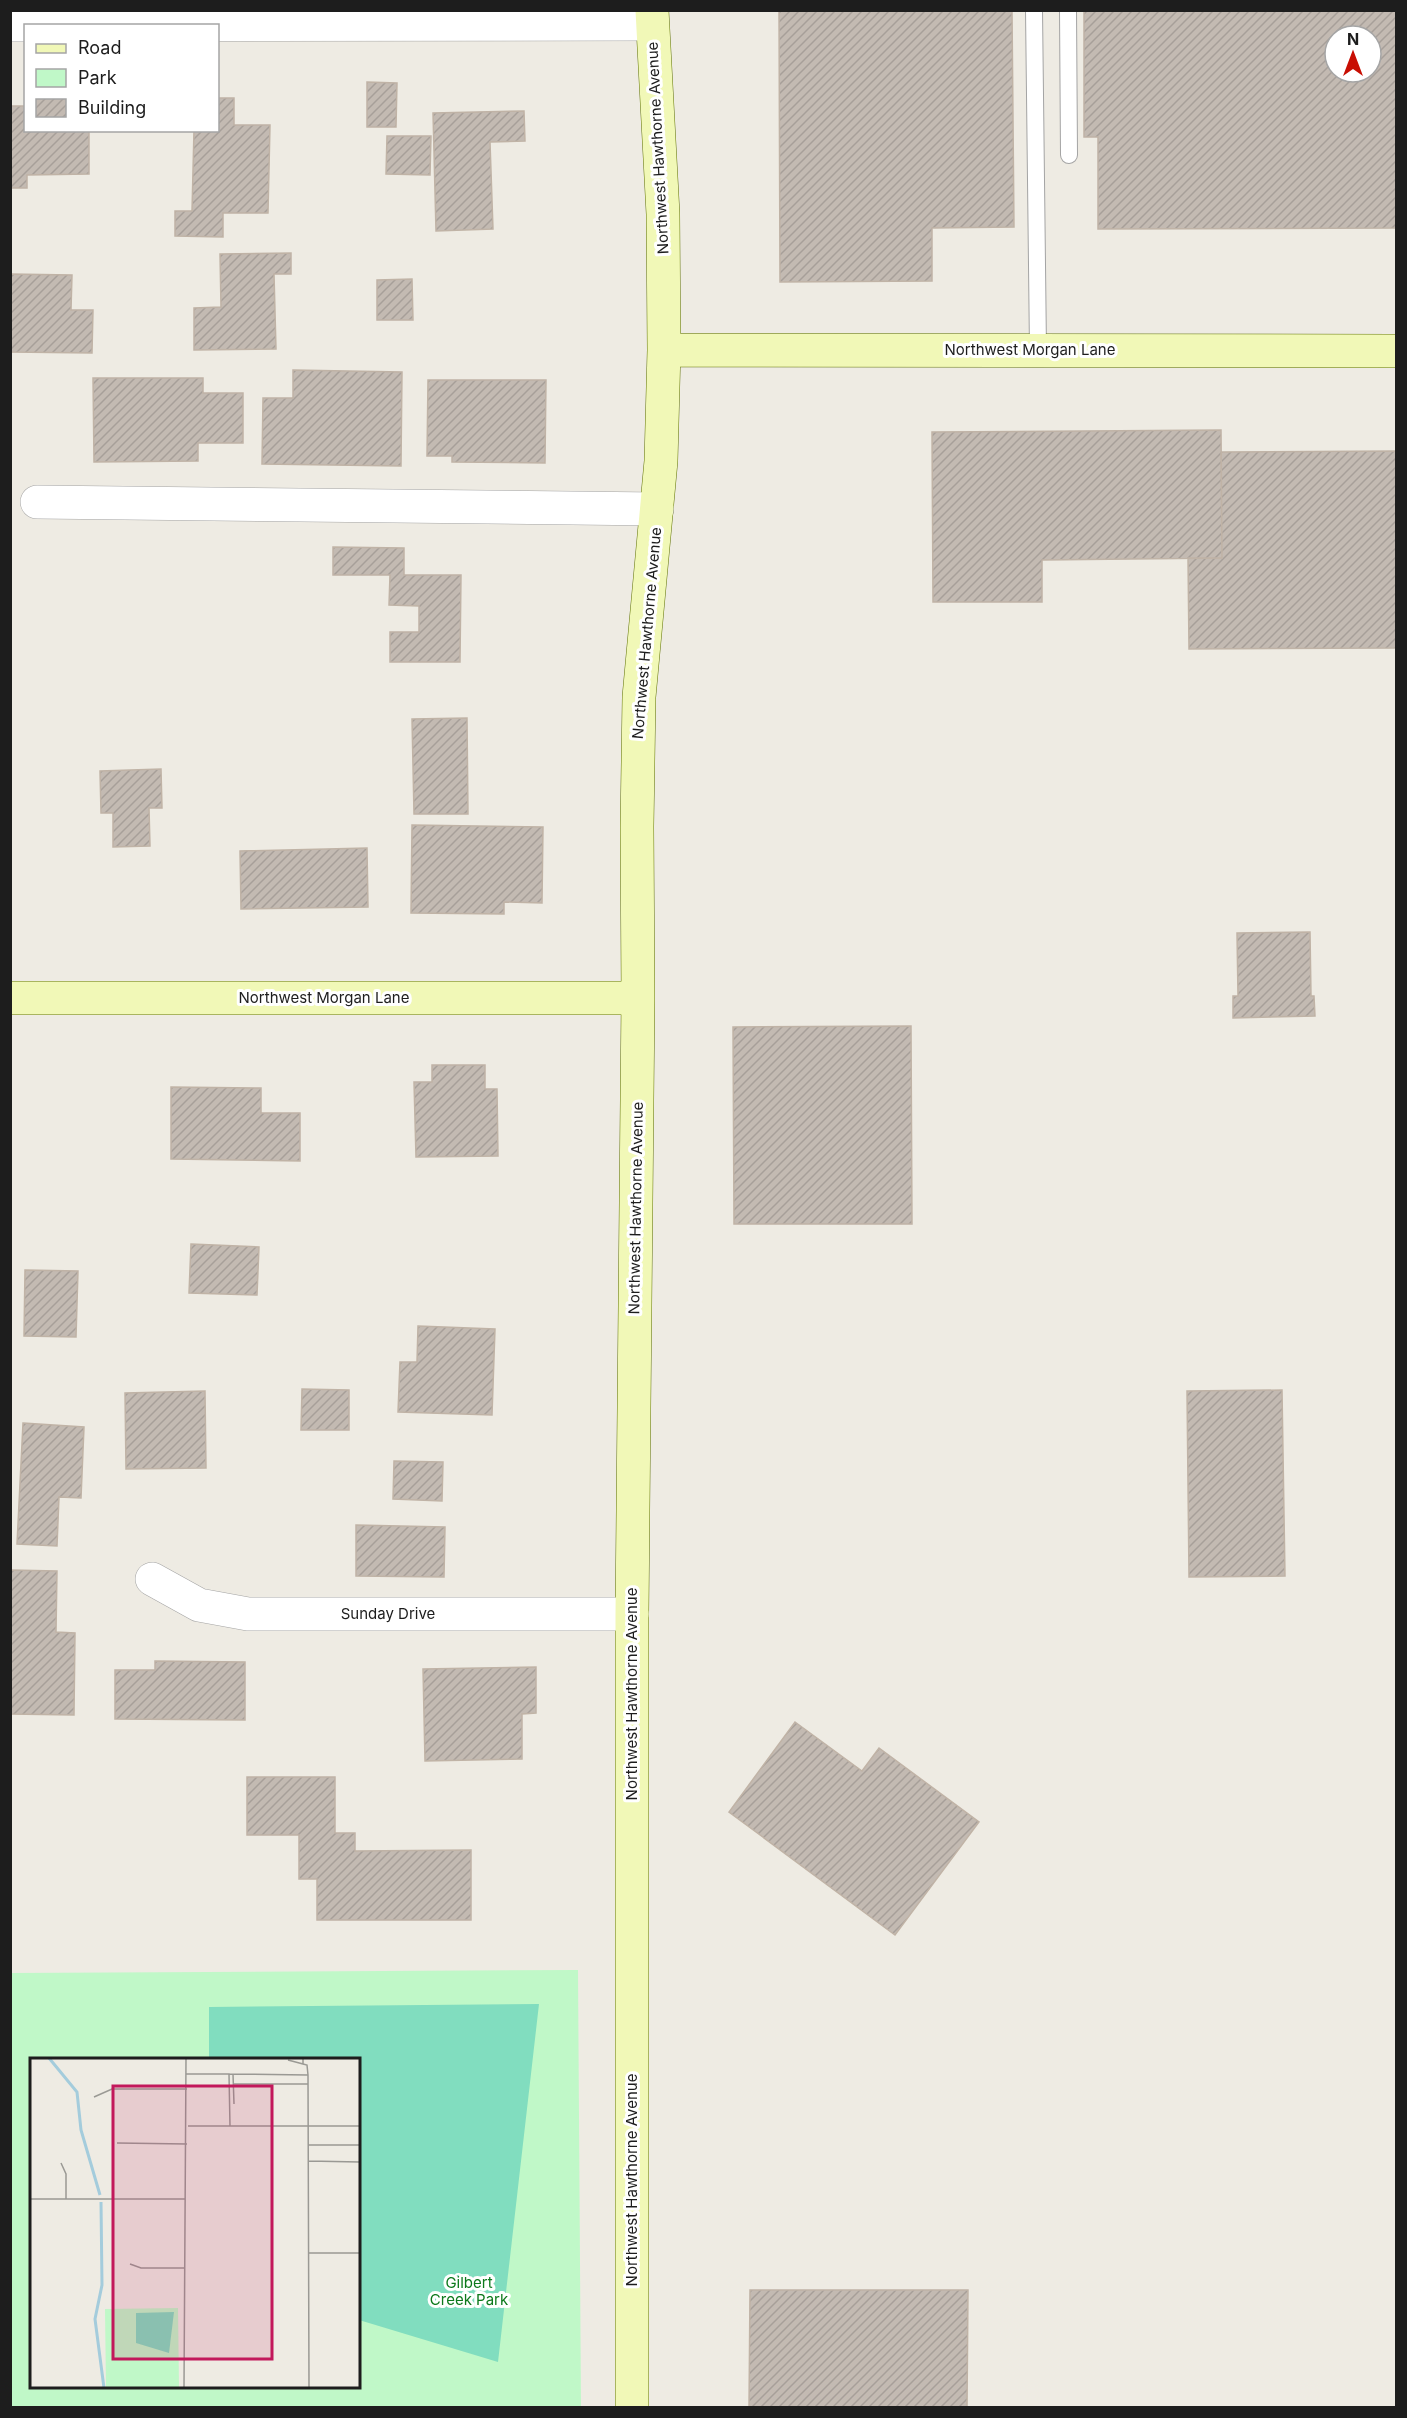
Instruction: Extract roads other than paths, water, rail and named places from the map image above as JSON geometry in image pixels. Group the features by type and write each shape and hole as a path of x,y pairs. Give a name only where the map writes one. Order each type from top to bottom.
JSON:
{"street":[{"path":"90,24 652,17"},
{"name":"Northwest Hawthorne Avenue","path":"632,2408 632,1614 639,697 657,509 664,350 663,214 652,17"},
{"name":"Northwest Morgan Lane","path":"664,350 1396,351"},
{"path":"36,502 657,509"},
{"name":"Northwest Morgan Lane","path":"10,998 638,998"},
{"name":"Sunday Drive","path":"152,1579 199,1605 248,1614 632,1614"}],"lane":[{"path":"1034,10 1038,350"},
{"path":"1068,10 1069,155"}],"park label":[{"name":"Gilbert Creek Park","path":"469,2292"}]}
